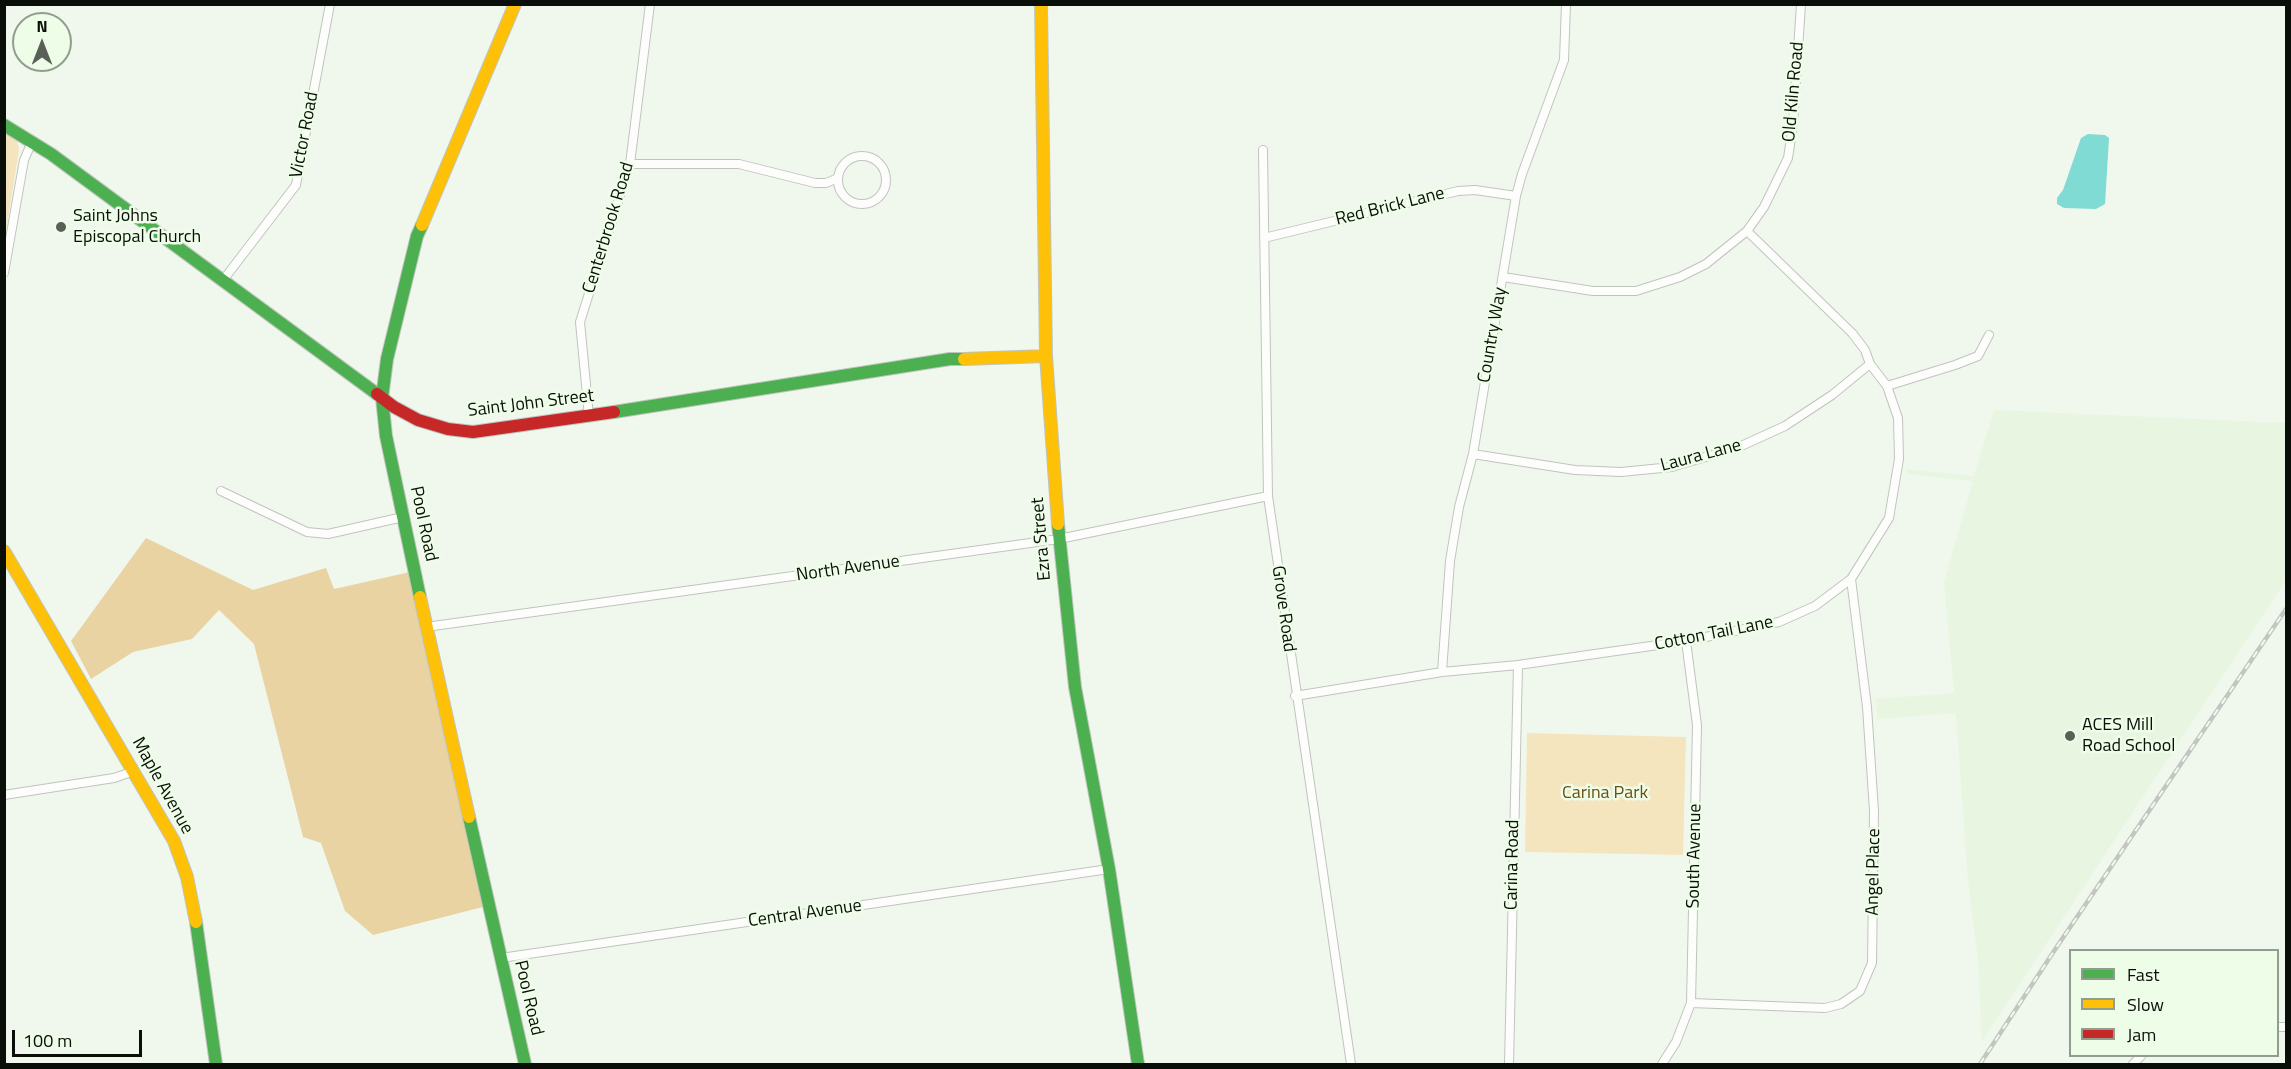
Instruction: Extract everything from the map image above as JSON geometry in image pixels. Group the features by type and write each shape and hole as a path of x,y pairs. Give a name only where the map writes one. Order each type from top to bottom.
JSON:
{"street":[{"name":"Victor Road","path":"224,279 296,185 330,4"},
{"name":"Pool Road","path":"514,4 495,55 417,236 387,358 382,398 386,436 426,627 525,1065"},
{"name":"Centerbrook Road","path":"589,416 580,322 630,164 650,4"},
{"name":"Ezra Street","path":"1041,4 1046,356 1059,539 1075,687 1109,869 1138,1065"},
{"name":"Country Way","path":"1442,672 1450,561 1459,507 1473,454 1516,196 1564,60 1566,4"},
{"name":"Old Kiln Road","path":"1503,278 1593,291 1636,291 1680,277 1706,264 1747,231 1764,207 1788,158 1793,125 1801,4"},
{"name":"Saint John Street","path":"4,125 72,169 363,381 396,408 426,423 467,432 495,430 950,359 1046,356"},
{"path":"4,273 24,160 32,142"},
{"name":"Grove Road","path":"1263,150 1268,496 1295,696 1351,1065"},
{"path":"630,164 739,164 815,183 826,183 838,178 843,164 856,156 864,155 878,161 886,174 887,182 885,189 877,199 860,204 844,196 838,178"},
{"name":"Red Brick Lane","path":"1264,238 1458,191 1475,190 1516,196"},
{"name":"Cotton Tail Lane","path":"1295,696 1442,672 1518,665 1686,641 1779,622 1815,606 1851,579 1889,518 1899,459 1898,418 1887,386 1852,333 1747,231"},
{"path":"1887,386 1978,356 1989,335"},
{"name":"Laura Lane","path":"1473,454 1575,470 1621,472 1672,467 1739,447 1785,426 1832,395 1870,363"},
{"path":"221,491 307,532 328,534 403,517"},
{"name":"North Avenue","path":"426,627 1059,539 1268,496"},
{"name":"Maple Avenue","path":"4,551 170,832 187,877 198,928 216,1065"},
{"name":"Angel Place","path":"1691,1003 1825,1008 1841,1004 1860,992 1872,963 1875,811 1868,707 1851,579"},
{"name":"South Avenue","path":"1662,1065 1676,1042 1691,1003 1697,724 1686,641"},
{"name":"Carina Road","path":"1509,1065 1518,665"},
{"path":"4,795 114,778 134,771"},
{"name":"Central Avenue","path":"501,958 1109,869"}],"shaded area":[{"name":"ACES Mill Road School","path":"1994,410 2286,423 2286,580 1982,1041 1978,961 1968,881 1956,713 1877,719 1876,699 1954,693 1944,583 1973,481 1907,474 1907,469 1974,476"},
{"path":"146,538 253,590 326,568 334,589 410,572 483,907 373,935 345,911 321,843 303,837 254,644 219,610 192,639 133,652 91,679 71,641"}],"green space":[{"path":"5,132 17,140 19,150 5,237"},
{"name":"Carina Park","path":"1527,733 1686,737 1683,855 1525,852"}],"water":[{"path":"2088,134 2105,135 2109,138 2105,204 2096,209 2064,208 2057,204 2057,198 2063,190 2081,138"}],"railway":[{"path":"1980,1064 2286,609"}],"traffic: fast":[{"path":"4,125 51,154 377,394"},
{"path":"420,597 386,436 382,398 387,359 417,236 422,225"},
{"path":"614,412 950,359 964,359"},
{"path":"1058,524 1075,687 1109,869 1138,1064"},
{"path":"469,817 525,1064"},
{"path":"196,922 216,1064"}],"traffic: slow":[{"path":"422,225 515,4"},
{"path":"1041,4 1046,356 1058,524"},
{"path":"964,359 1046,356"},
{"path":"4,551 174,841 187,877 196,922"},
{"path":"420,597 469,817"}],"traffic: jam":[{"path":"377,394 394,407 418,420 448,429 473,432 614,412"}],"place":[{"name":"Saint Johns Episcopal Church","path":"61,227"},
{"name":"ACES Mill Road School","path":"2070,736"}]}
